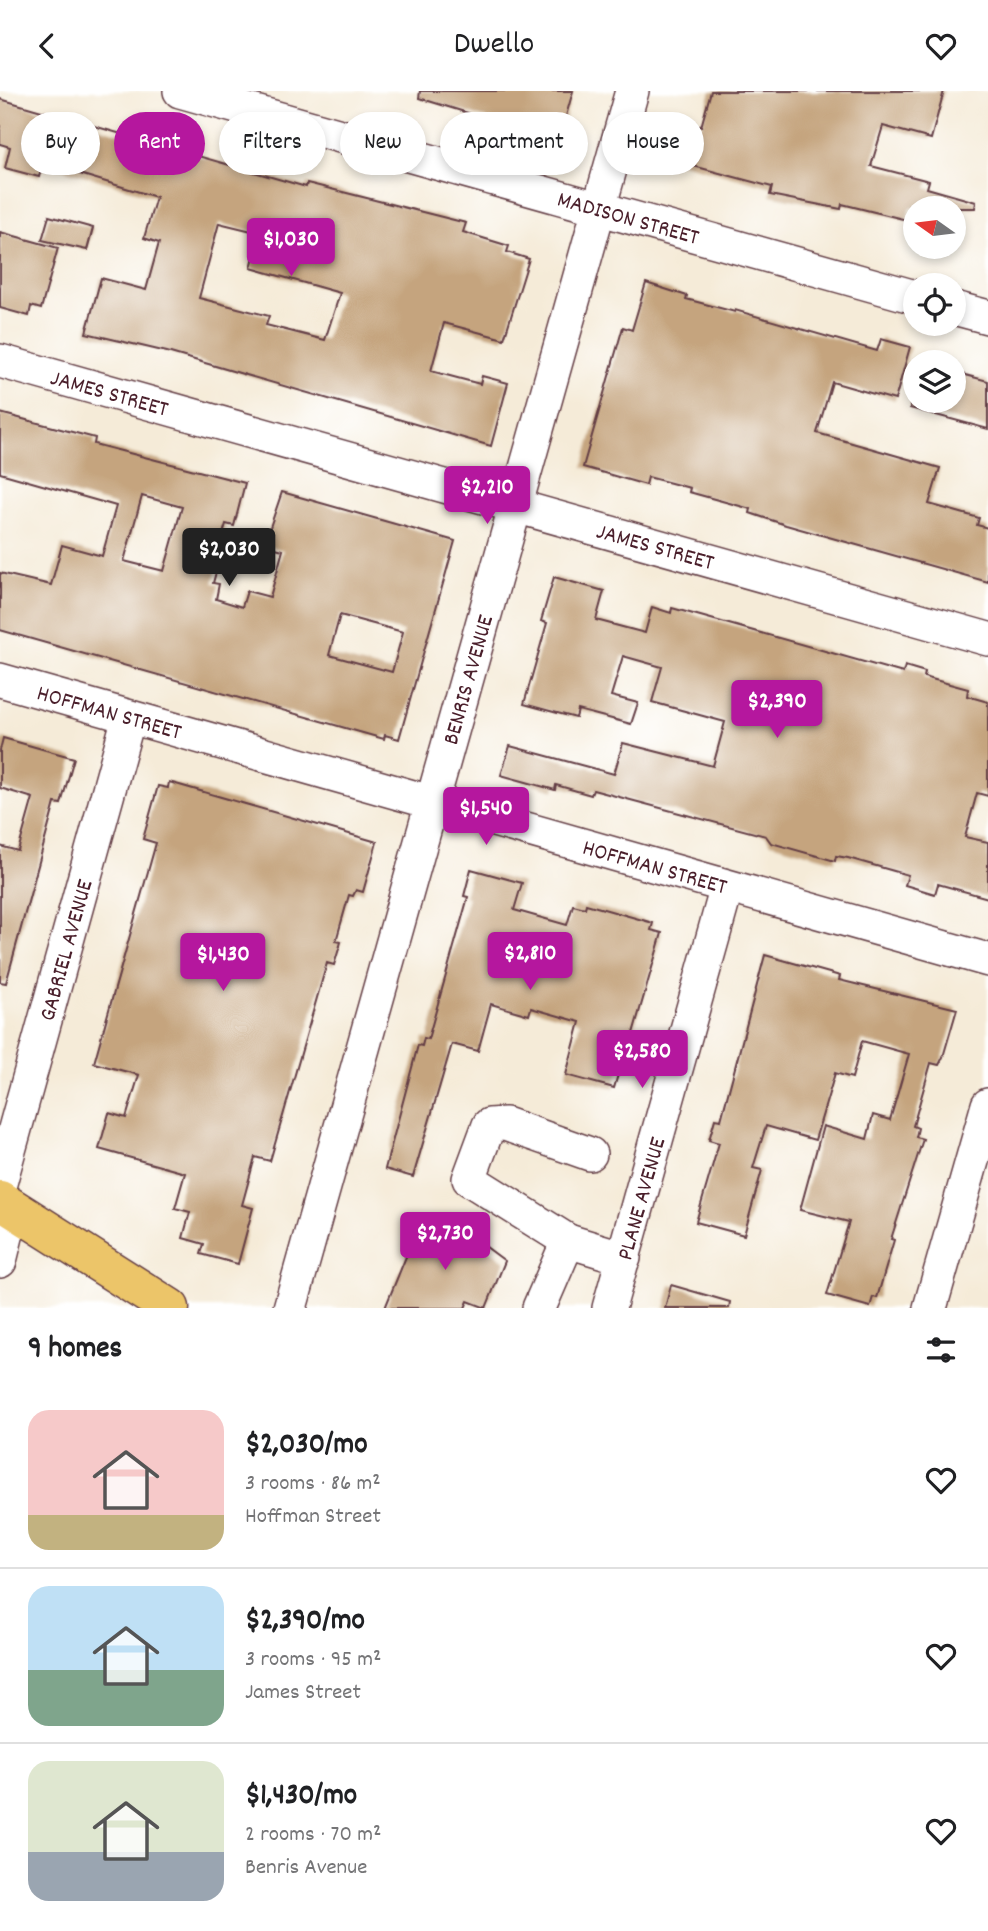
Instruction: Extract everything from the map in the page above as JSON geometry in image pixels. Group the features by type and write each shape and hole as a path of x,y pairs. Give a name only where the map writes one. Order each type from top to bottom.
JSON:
{"main road":[{"path":"4,1197 170,1308"}],"street":[{"name":"MADISON STREET","path":"180,91 903,294"},
{"name":"BENRIS AVENUE","path":"290,1308 632,91"},
{"path":"966,311 988,317"},
{"name":"JAMES STREET","path":"0,361 988,639"},
{"name":"HOFFMAN STREET","path":"0,680 988,960"},
{"name":"GABRIEL AVENUE","path":"0,1261 4,1197 129,717"},
{"name":"PLANE AVENUE","path":"609,1308 727,887"},
{"path":"930,1308 988,1105"},
{"path":"590,1154 505,1124 489,1125 469,1179 568,1241 624,1258"},
{"path":"539,1308 568,1241"}],"building":[{"path":"420,91 573,91 567,112 465,112 419,98"},
{"path":"711,91 944,91 931,139 883,126 871,166 929,181 927,188 955,196 903,196 903,219 842,204 841,209 770,195 772,187 704,169 704,116"},
{"path":"0,99 45,112 21,112 21,172 5,168 10,147 0,144"},
{"path":"100,128 114,132 114,175 205,175 205,158 219,162 219,175 264,175 306,187 307,183 466,223 463,232 509,246 507,252 529,259 504,339 444,323 431,371 480,384 482,376 508,383 491,446 167,352 86,333 101,278 146,290 159,243 144,238 156,197 83,175 100,175","holes":["219,223 260,233 251,268 340,293 325,340 266,325 269,316 199,298"]},
{"path":"966,199 976,202 975,208 966,208"},
{"path":"49,216 93,228 87,250 42,240"},
{"path":"0,232 58,248 41,309 31,306 29,316 0,308"},
{"path":"646,283 687,296 686,299 735,310 877,351 881,339 910,347 909,350 903,350 903,372 895,400 832,382 817,433 940,468 929,504 979,518 977,525 988,528 988,582 786,525 750,513 751,509 689,492 690,488 648,477 646,485 583,467 623,327 632,330"},
{"path":"966,375 988,381 988,429 929,413 966,413"},
{"path":"0,413 95,438 94,444 245,483 234,526 226,524 214,563 218,565 213,583 219,584 216,599 242,607 247,591 270,597 283,550 268,546 270,537 267,536 282,492 455,541 399,739 385,735 384,739 0,630 0,573 51,585 62,545 102,556 116,506 0,473","holes":["142,496 182,507 164,571 124,561","340,615 403,632 392,672 329,655"]},
{"path":"554,577 604,591 596,620 645,633 652,607 671,613 672,608 903,673 905,666 925,672 924,677 968,689 967,696 988,702 988,796 977,793 965,837 988,842 988,898 938,884 935,894 905,885 908,875 848,858 836,856 835,861 771,843 766,836 593,790 591,795 556,785 555,790 501,775 510,746 614,774 623,743 713,766 725,722 652,702 662,667 623,656 611,696 638,703 631,724 578,710 576,718 524,704 547,623 541,621"},
{"path":"3,738 74,758 61,804 55,803 6,983 0,982 0,846 18,851 33,798 0,788 0,750"},
{"path":"169,782 377,842 363,892 356,890 353,896 349,895 336,941 341,942 334,965 327,963 270,1161 255,1157 242,1205 253,1208 238,1264 201,1254 204,1244 183,1238 190,1212 175,1208 185,1173 99,1149 109,1113 126,1118 139,1075 94,1063 156,843 143,839 158,786 168,788"},
{"path":"471,869 522,883 514,910 567,925 573,905 585,908 586,904 653,923 651,930 662,933 623,1068 620,1068 614,1088 566,1075 580,1022 531,1008 529,1015 491,1004 478,1051 452,1044 413,1177 385,1169 418,1045 422,1046 424,1038 428,1039 468,897 464,896"},
{"path":"765,955 840,976 839,980 957,1009 943,1057 939,1065 931,1063 913,1126 918,1128 916,1137 923,1139 891,1239 894,1240 877,1298 873,1297 870,1307 827,1295 849,1222 800,1210 823,1126 867,1139 873,1115 890,1120 909,1054 862,1041 852,1078 835,1073 815,1140 766,1126 753,1168 762,1170 744,1235 696,1222 719,1143 709,1140 715,1119 721,1120"},
{"path":"421,1220 482,1244 505,1261 486,1308 468,1301 465,1308 385,1308"},
{"path":"671,1285 730,1302 729,1308 665,1308"}]}
